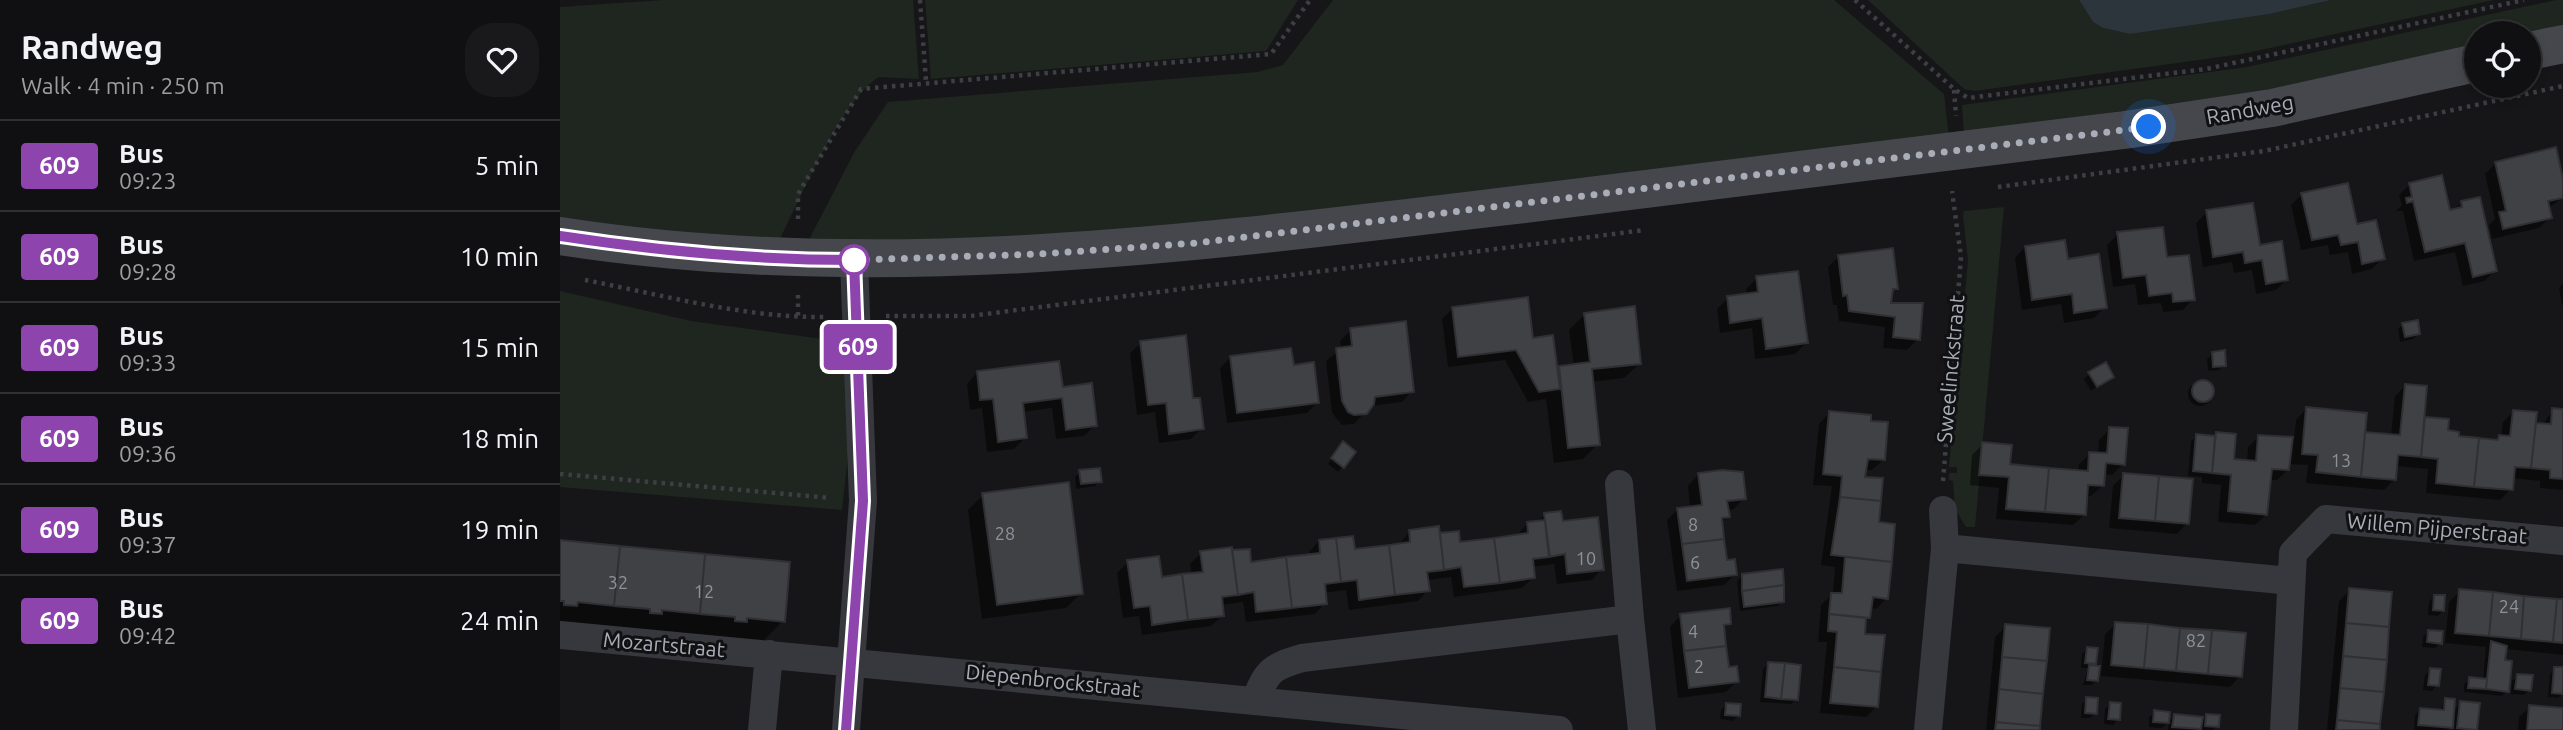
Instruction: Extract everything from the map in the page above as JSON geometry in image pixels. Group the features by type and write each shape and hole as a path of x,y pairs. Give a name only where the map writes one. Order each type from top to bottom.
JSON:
{"street":[{"path":"2541,49 2563,44"},
{"name":"Randweg","path":"560,236 642,249 797,260 1040,254 1197,243 1958,152 2272,108 2464,66"},
{"path":"846,730 863,501 854,260"},
{"path":"1619,484 1642,730"},
{"path":"1928,730 1945,548 1943,510"},
{"name":"Willem Pijperstraat","path":"2284,730 2293,553 2326,519 2563,541"},
{"path":"1945,548 2290,581"},
{"path":"1255,701 1266,674 1280,665 1302,658 1630,620"},
{"name":"Mozartstraat","path":"560,635 852,662"},
{"path":"762,730 769,654"},
{"name":"Diepenbrockstraat","path":"852,662 1255,701 1468,726 1559,730"}],"path":[{"path":"920,0 926,81"},
{"path":"798,317 798,194 862,89 926,81 1271,54 1310,0"},
{"path":"1855,0 1954,89 1968,98 2206,69 2524,0"},
{"name":"Sweelinckstraat","path":"1943,510 1944,440 1961,257 1952,191"},
{"path":"560,474 863,501"}],"shaded area":[{"path":"663,0 913,0 919,79 879,77 864,89 820,158 773,253 560,228 560,7"},
{"path":"925,0 1298,0 1266,51 931,79"},
{"path":"1333,0 1834,0 1944,94 1949,138 1004,247 802,253 855,151 888,102 1258,72 1283,65"},
{"path":"1868,0 2079,0 2093,22 2103,28 2130,34 2270,14 2331,0 2494,0 2242,54 1975,91 1964,89"},
{"path":"2079,0 2331,0 2270,14 2130,34 2103,28 2093,22"},
{"path":"2563,0 2563,27 2541,31 2541,21 2464,21 2464,50 2307,84 1964,134 1962,105 2247,67"},
{"path":"2004,207 1975,527 1966,527 1955,509 1953,481 1949,480 1949,473 1957,473 1957,467 1949,467 1968,260 1963,216 1964,211"},
{"path":"560,291 691,321 860,344 842,510 560,487"}],"building":[{"path":"2556,147 2563,179 2563,198 2548,201 2552,218 2503,229 2499,212 2506,211 2495,162"},
{"path":"2442,175 2450,210 2462,207 2461,201 2480,197 2497,271 2473,277 2465,243 2425,252 2413,201 2407,203 2406,198 2412,197 2409,183"},
{"path":"2348,183 2357,224 2376,220 2385,259 2362,264 2358,242 2341,245 2338,235 2312,240 2301,193"},
{"path":"2253,203 2260,245 2282,241 2288,280 2266,284 2262,260 2245,263 2243,252 2213,257 2206,210"},
{"path":"2163,227 2167,257 2189,255 2195,300 2173,302 2172,293 2149,296 2146,275 2123,278 2117,232"},
{"path":"2065,240 2068,259 2099,254 2107,308 2074,313 2072,294 2032,300 2025,246"},
{"path":"1893,248 1898,289 1893,289 1891,303 1923,303 1920,340 1893,337 1895,317 1849,311 1847,295 1843,296 1838,255"},
{"path":"1798,271 1808,343 1766,349 1762,318 1730,323 1727,296 1758,292 1756,276"},
{"path":"1528,297 1533,338 1553,335 1560,389 1539,392 1516,350 1458,357 1452,307"},
{"path":"1635,306 1641,364 1592,369 1600,445 1568,448 1559,366 1590,362 1584,313"},
{"path":"2418,320 2420,334 2405,337 2402,323"},
{"path":"1406,321 1414,392 1375,397 1367,414 1354,415 1348,412 1342,401 1336,348 1352,346 1350,328"},
{"path":"1186,335 1193,398 1200,398 1204,429 1169,434 1166,403 1148,405 1140,341"},
{"path":"1291,348 1294,365 1314,362 1319,403 1237,413 1230,356"},
{"path":"2225,350 2226,366 2213,367 2212,352"},
{"path":"1059,361 1063,387 1092,383 1097,426 1066,430 1062,398 1023,403 1027,438 998,442 993,399 980,400 977,371"},
{"path":"2106,362 2114,377 2097,387 2088,372"},
{"path":"2203,380 2211,383 2214,391 2211,399 2203,402 2195,399 2192,391 2195,383"},
{"path":"2405,384 2427,386 2421,457 2398,455 2396,480 2361,477 2365,432 2400,435"},
{"path":"2306,407 2367,413 2361,477 2316,472 2318,455 2302,454"},
{"path":"2552,408 2563,409 2563,479 2550,478 2550,470 2531,468 2536,423 2551,424"},
{"path":"2513,410 2537,412 2531,468 2515,467 2513,490 2474,487 2479,438 2498,440 2499,435 2510,436"},
{"path":"1829,411 1871,415 1871,421 1888,422 1885,460 1868,459 1865,477 1883,478 1881,501 1840,497 1842,476 1823,474"},
{"path":"2425,417 2449,419 2448,430 2459,432 2459,436 2479,438 2474,487 2436,483 2438,459 2421,457"},
{"path":"2109,427 2128,428 2125,465 2106,463 2104,486 2088,485 2086,515 2045,512 2049,468 2088,471 2089,452 2107,453"},
{"path":"2216,432 2236,434 2234,459 2256,461 2258,435 2293,437 2289,470 2272,469 2267,515 2228,511 2231,475 2212,473"},
{"path":"2196,434 2215,436 2212,473 2193,471"},
{"path":"1343,441 1356,452 1344,468 1331,458"},
{"path":"1982,442 2012,445 2010,464 2049,468 2045,512 2006,509 2009,477 1979,475"},
{"path":"1100,468 1102,482 1081,484 1079,470"},
{"path":"1722,470 1743,472 1746,499 1727,501 1730,517 1722,518 1724,539 1682,544 1677,508 1702,505 1698,473"},
{"path":"2123,473 2159,476 2155,521 2119,518"},
{"path":"2159,476 2193,479 2189,524 2155,521"},
{"path":"1069,482 1083,594 997,605 982,493"},
{"path":"1840,497 1881,501 1879,522 1895,524 1892,562 1831,555"},
{"path":"1561,511 1563,521 1598,517 1604,570 1567,574 1565,554 1549,557 1544,513"},
{"path":"1545,520 1550,557 1533,559 1535,578 1500,583 1494,538 1528,533 1527,522"},
{"path":"1439,526 1444,570 1427,572 1430,591 1395,595 1389,545 1410,542 1409,530"},
{"path":"1459,531 1460,542 1494,538 1500,583 1464,587 1461,567 1444,570 1440,533"},
{"path":"1353,536 1355,549 1389,545 1395,595 1359,600 1357,580 1341,582 1336,538"},
{"path":"1336,538 1341,582 1325,584 1327,604 1292,608 1286,557 1320,553 1319,540"},
{"path":"1724,539 1727,560 1735,559 1737,575 1687,581 1682,544"},
{"path":"560,540 620,546 614,606 578,602 577,606 564,605 564,601 560,601"},
{"path":"620,546 705,554 700,614 662,610 662,614 650,613 650,609 614,606"},
{"path":"1232,547 1238,595 1222,597 1224,616 1188,620 1182,574 1203,572 1200,551"},
{"path":"1250,549 1251,562 1286,557 1292,608 1256,612 1254,592 1238,595 1232,550"},
{"path":"705,554 790,562 785,622 747,618 747,622 735,621 735,617 700,614"},
{"path":"1159,556 1162,577 1182,574 1188,620 1152,625 1150,606 1134,608 1127,560"},
{"path":"1845,557 1892,562 1888,599 1873,597 1870,618 1829,614 1831,593 1842,593"},
{"path":"1783,569 1784,585 1742,591 1742,574"},
{"path":"1784,585 1784,602 1744,607 1742,591"},
{"path":"2349,588 2392,592 2389,627 2346,623"},
{"path":"2459,589 2493,592 2489,636 2455,633"},
{"path":"2493,592 2524,596 2521,639 2489,636"},
{"path":"2434,595 2445,595 2444,611 2433,610"},
{"path":"2524,596 2557,599 2553,642 2521,639"},
{"path":"2557,599 2563,599 2563,643 2553,642"},
{"path":"1730,608 1731,624 1724,625 1726,646 1684,651 1680,614"},
{"path":"1829,614 1866,618 1865,634 1885,635 1881,672 1834,667 1837,632 1828,631"},
{"path":"2115,622 2148,624 2144,668 2111,665"},
{"path":"2346,623 2389,627 2387,660 2343,656"},
{"path":"2005,624 2050,628 2047,661 2002,657"},
{"path":"2148,624 2180,628 2176,671 2144,668"},
{"path":"2180,628 2212,630 2208,674 2176,671"},
{"path":"2212,630 2246,633 2242,677 2208,674"},
{"path":"2428,630 2443,631 2442,644 2427,642"},
{"path":"2491,641 2507,646 2505,660 2512,661 2509,692 2486,689"},
{"path":"1726,646 1729,667 1737,666 1739,682 1689,688 1684,651"},
{"path":"2087,647 2098,648 2096,664 2085,663"},
{"path":"2343,656 2387,660 2384,692 2340,688"},
{"path":"2002,657 2047,661 2043,694 1999,689"},
{"path":"1768,662 1785,663 1781,699 1765,697"},
{"path":"1785,663 1801,665 1798,700 1781,699"},
{"path":"2089,665 2100,666 2098,681 2087,680"},
{"path":"1834,667 1881,672 1878,707 1830,703"},
{"path":"2554,667 2563,667 2563,694 2552,693"},
{"path":"2430,668 2441,669 2439,686 2428,685"},
{"path":"2517,674 2533,675 2531,691 2515,689"},
{"path":"2469,677 2487,679 2486,689 2468,688"},
{"path":"2340,688 2384,692 2380,724 2337,720"},
{"path":"1999,689 2043,694 2040,726 1996,722"},
{"path":"2086,697 2098,698 2097,714 2085,713"},
{"path":"2445,698 2455,699 2453,728 2418,725 2420,708 2444,710"},
{"path":"2460,701 2480,703 2477,730 2457,728"},
{"path":"2110,702 2121,703 2120,720 2108,719"},
{"path":"1726,703 1741,704 1740,716 1725,715"},
{"path":"2529,705 2563,708 2563,730 2527,730"},
{"path":"2154,710 2170,712 2169,723 2153,722"},
{"path":"2174,714 2203,717 2201,729 2172,727"},
{"path":"2206,714 2220,715 2219,727 2205,726"},
{"path":"2337,720 2380,724 2380,730 2336,730"},
{"path":"1996,722 2040,726 2040,730 1995,730"}],"bus line":[{"name":"609","path":"560,236 642,249 797,260 854,260 863,501 846,730"}],"route":[{"path":"854,260 1040,254 1197,243 2149,127"}]}
